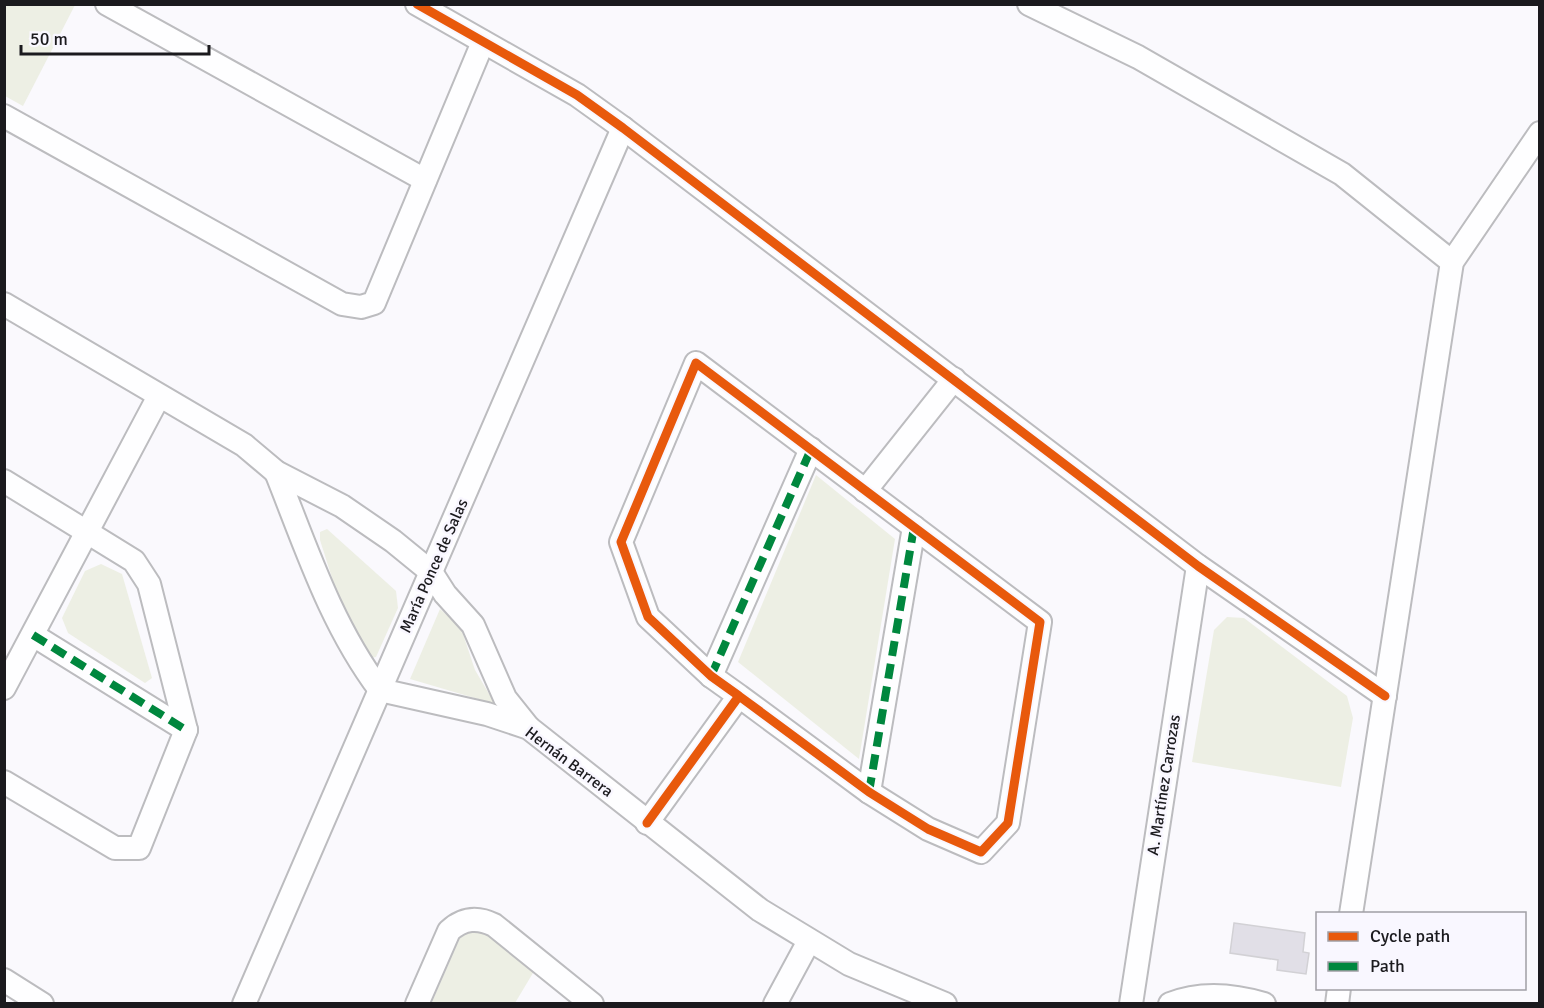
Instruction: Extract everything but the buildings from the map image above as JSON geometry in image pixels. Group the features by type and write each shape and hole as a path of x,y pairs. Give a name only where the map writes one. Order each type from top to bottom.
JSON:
{"street":[{"path":"107,4 425,180"},
{"path":"417,4 577,95 1198,566 1385,696"},
{"path":"1029,4 1138,57 1342,174 1452,262"},
{"path":"4,116 342,304 361,307 374,303 483,42"},
{"name":"María Ponce de Salas","path":"244,1004 623,128"},
{"path":"1351,912 1452,262 1539,133"},
{"path":"4,303 244,445 276,472 342,506 393,541 431,572 445,594 473,625 484,643 505,698 529,728"},
{"path":"696,363 865,490 1040,622 1008,823 981,852 928,829 869,792 711,676 648,617 621,542 696,363"},
{"path":"865,490 954,379"},
{"path":"4,688 159,396"},
{"path":"711,676 811,449"},
{"path":"276,472 339,627 357,660 380,690"},
{"path":"4,481 134,561 149,585 186,730 138,848 115,848 4,782"},
{"path":"869,792 914,527"},
{"name":"A. Martínez Carrozas","path":"1131,1004 1198,566"},
{"path":"33,634 186,730"},
{"name":"Hernán Barrera","path":"380,690 477,711 529,728 760,910 849,964 945,1004"},
{"path":"647,823 739,696"},
{"path":"417,1004 449,931 457,924 476,919 494,926 592,1004"},
{"path":"775,1004 809,941"},
{"path":"4,980 42,1004"},
{"path":"1170,1004 1193,997 1219,996 1244,998 1264,1004"}],"shaded area":[{"path":"4,5 75,5 23,106 5,96"},
{"path":"816,475 895,539 859,759 738,662"},
{"path":"327,529 396,591 398,608 376,657 370,658 344,616 320,540 320,532"},
{"path":"101,564 122,574 152,678 145,683 68,633 62,618 85,571"},
{"path":"440,609 461,628 475,670 495,704 410,679"},
{"path":"1227,617 1244,618 1347,696 1353,718 1341,787 1192,762 1214,630"},
{"path":"484,928 539,963 515,1003 431,1004 461,935"}],"marked path":[{"path":"711,676 811,449"},
{"path":"869,792 914,527"},
{"path":"33,635 186,730"}],"cycle path":[{"path":"417,4 577,95 1198,566 1385,696"},
{"path":"647,823 739,696 869,792 928,829 981,852 1008,823 1040,622 696,363 621,542 648,617 711,676 739,696"}]}
